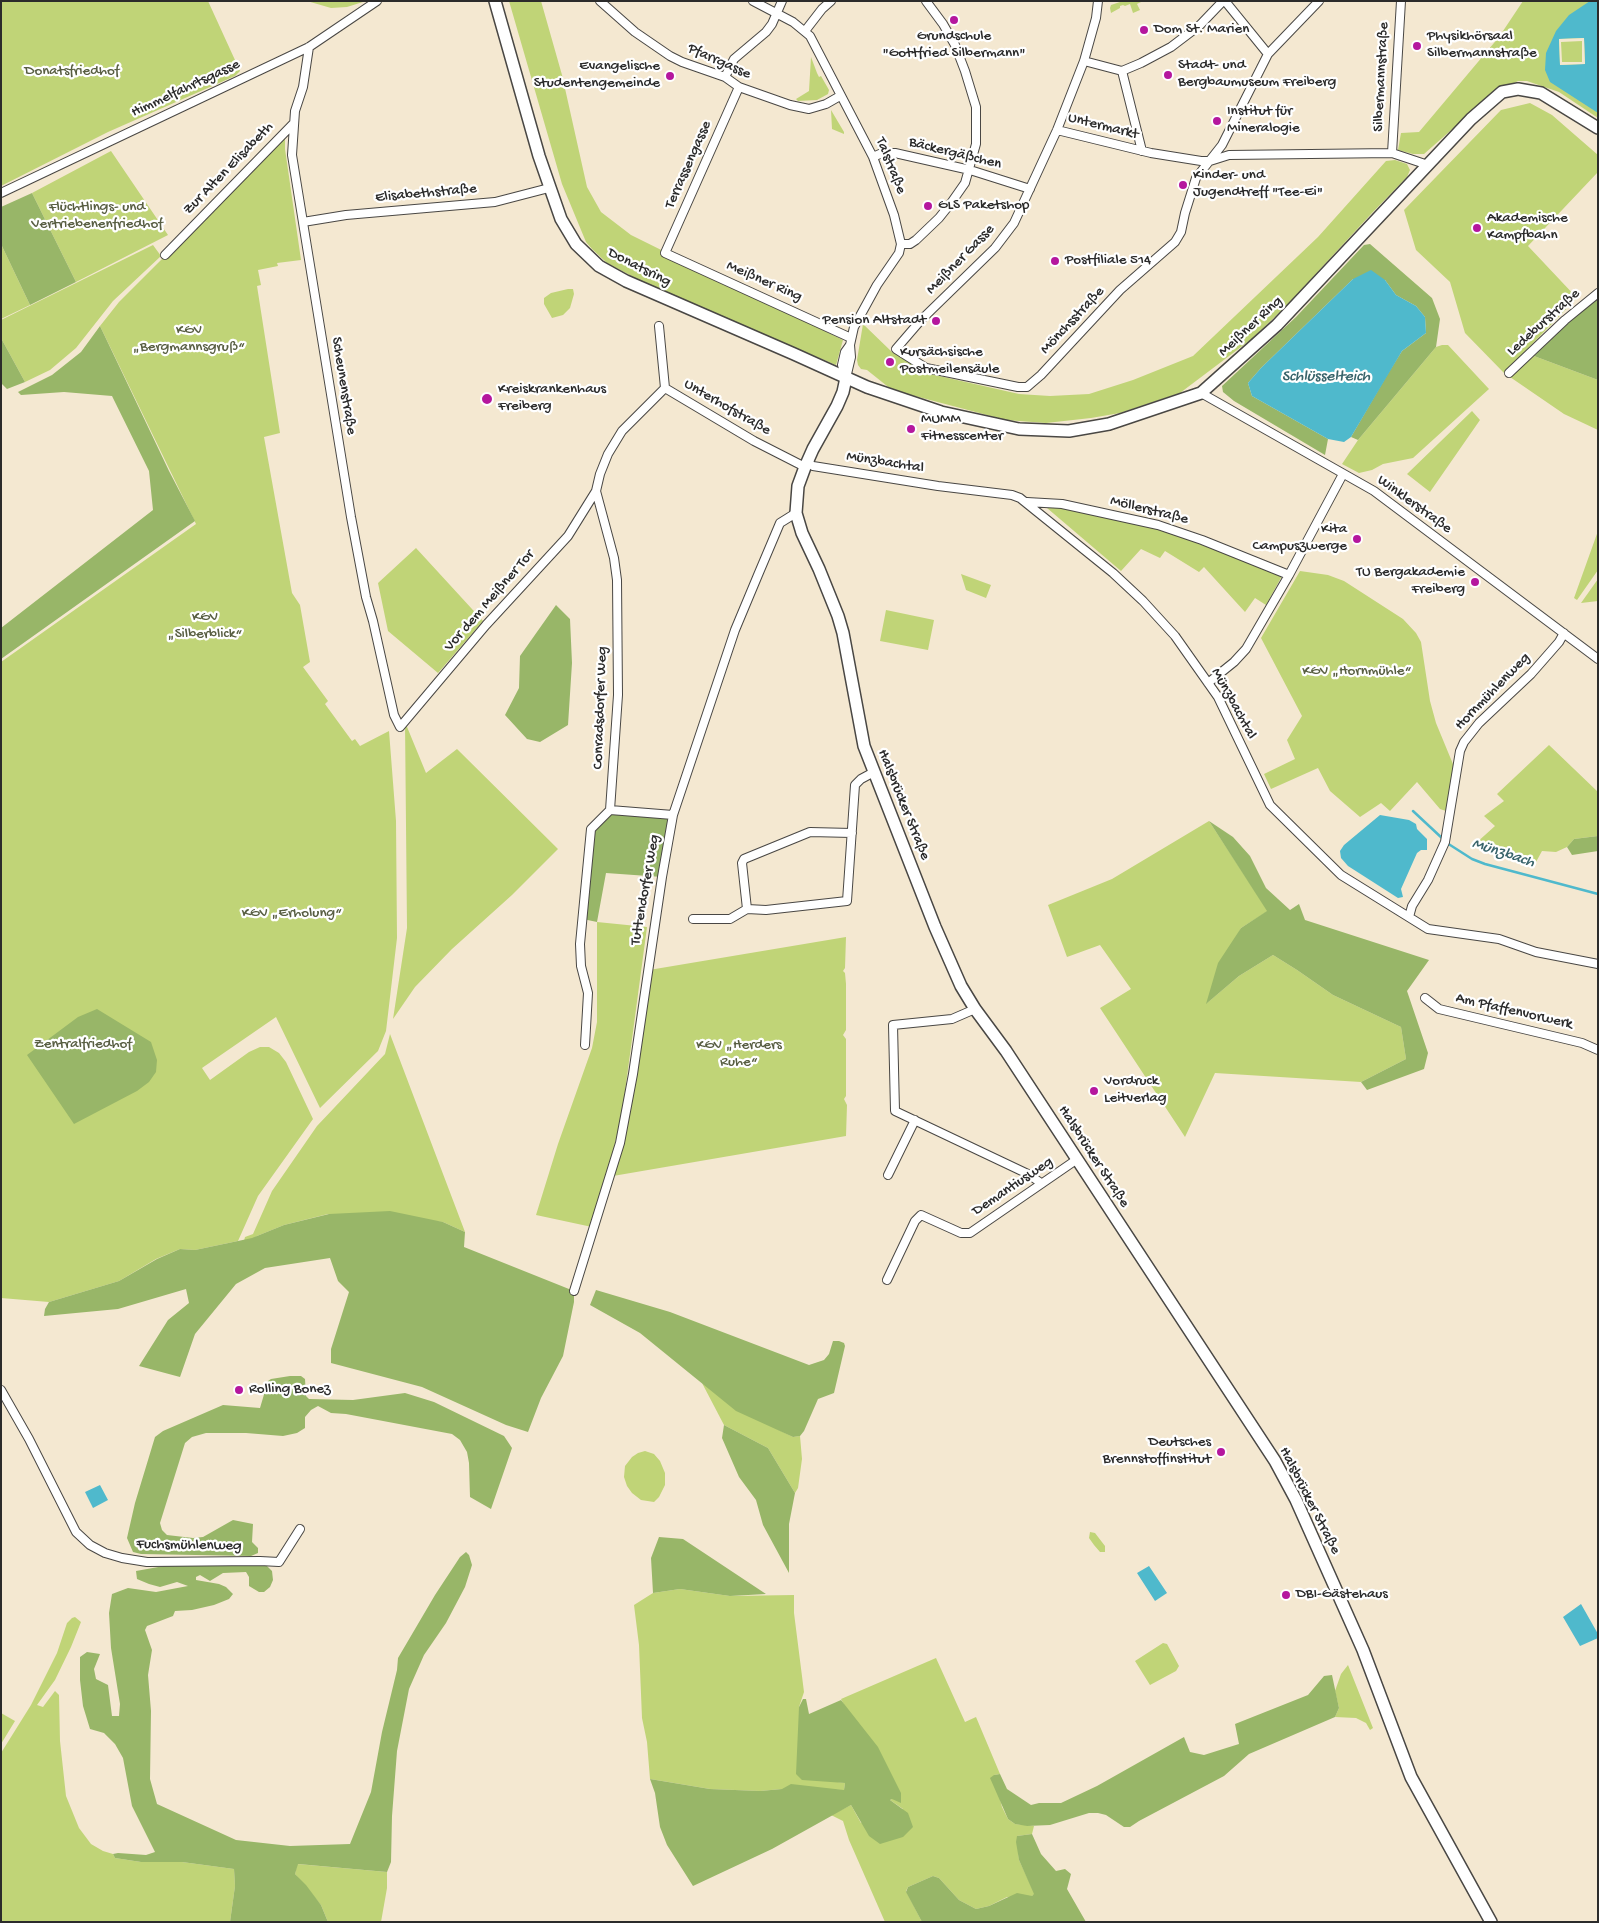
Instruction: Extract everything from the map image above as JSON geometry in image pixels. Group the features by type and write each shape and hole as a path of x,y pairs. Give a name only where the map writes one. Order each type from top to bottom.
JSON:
{"main road":[{"name":"Donatsring","path":"495,1 549,188 561,219 576,244 599,266 626,281 846,378"},
{"name":"Meißner Ring","path":"846,378 940,412 1019,429 1069,431 1109,424 1201,393 1277,325 1471,119 1497,95 1508,90 1518,89 1541,94 1598,128"},
{"name":"Halsbrücker Straße","path":"846,378 837,406 806,465 798,486 796,513 802,533 819,569 843,633 861,738 935,927 961,986 975,1009 1006,1051 1282,1474 1300,1509 1363,1650 1411,1777 1491,1922"}],"street":[{"name":"Himmelfahrtsgasse","path":"1,193 310,47 377,1"},
{"name":"Talstraße","path":"753,1 805,31 810,36 873,157 889,195 900,244"},
{"path":"725,77 734,59 766,32 777,14 782,1"},
{"path":"805,31 822,9 832,1"},
{"path":"846,378 842,365 859,316 877,284 899,254 900,244 910,244 916,240 939,218 959,192 970,170 976,144 976,107 955,45 943,24 926,1"},
{"name":"Untermarkt","path":"1046,155 1058,130 1084,61 1096,18 1098,1"},
{"path":"1084,61 1122,71 1142,63 1171,47 1200,25 1224,1 1268,54"},
{"name":"Mönchsstraße","path":"896,349 913,361 933,371 1018,387 1027,387 1041,375 1120,290 1175,242 1181,232 1184,213 1196,178 1222,145 1268,54 1319,1"},
{"name":"Silbermannstraße","path":"1392,153 1401,1"},
{"name":"Pfarrgasse","path":"602,2 635,32 658,48 682,62 725,77 739,87 790,105 809,108 826,104 840,96"},
{"name":"Scheunenstraße","path":"310,47 303,88 294,111 292,155 352,523 366,597 374,621 394,714 400,727"},
{"name":"Untermarkt","path":"1122,71 1142,151"},
{"name":"Terrassengasse","path":"665,254 739,87"},
{"name":"Zur Alten Elisabeth","path":"165,255 292,124"},
{"name":"Untermarkt","path":"1058,130 1142,151 1210,161"},
{"name":"Bäckergäßchen","path":"873,157 882,153 895,153 970,170 1030,189"},
{"path":"1210,161 1229,155 1392,153 1428,165"},
{"name":"Meißner Gasse","path":"896,349 921,320 995,248 1014,223 1046,155"},
{"name":"Elisabethstraße","path":"303,222 346,215 495,202 549,188"},
{"name":"Meißner Ring","path":"665,254 850,342"},
{"name":"Ledeburstraße","path":"1509,373 1565,320 1598,293"},
{"name":"Unterhofstraße","path":"659,326 665,388 754,441 806,465"},
{"path":"596,491 608,454 622,431 665,388"},
{"name":"Winklerstraße","path":"1201,393 1374,492 1598,659"},
{"name":"Münzbachtal","path":"806,465 1012,495 1026,502 1113,573 1143,601 1175,636 1208,683 1224,710 1264,795 1275,812 1341,875 1428,929 1499,939 1536,952 1598,964"},
{"path":"1208,683 1234,662 1246,649 1343,474"},
{"name":"Vor dem Meißner Tor","path":"400,727 486,625 568,536 596,491"},
{"name":"Conradsdorfer Weg","path":"596,491 611,539 616,580 618,695 610,810"},
{"name":"Möllerstraße","path":"1026,502 1062,504 1158,524 1210,543 1288,576"},
{"name":"Tuttendorfer Weg","path":"574,1291 620,1143 624,1113 633,1074 673,815 735,630 780,523 796,513"},
{"name":"Hornmühlenweg","path":"1409,917 1412,906 1428,880 1443,848 1460,752 1464,742 1479,723 1531,674 1559,642 1564,633"},
{"path":"693,919 730,919 747,909 766,910 847,901 855,785 861,779 874,772"},
{"path":"585,1045 588,993 581,966 580,944 591,829 610,810 673,815"},
{"path":"747,909 742,863 744,859 810,832 852,833"},
{"name":"Am Pfaffenvorwerk","path":"1424,998 1439,1009 1582,1043 1598,1050"},
{"path":"975,1009 952,1019 893,1025 894,1111 1028,1174 1041,1183"},
{"path":"888,1175 915,1120"},
{"name":"Demantiusweg","path":"887,1280 915,1221 921,1215 961,1233 970,1233 1076,1160"},
{"name":"Fuchsmühlenweg","path":"1,1390 29,1439 76,1532 90,1545 105,1553 146,1562 279,1562 300,1528"}],"green space":[{"name":"Donatsfriedhof","path":"1,1 208,1 240,71 235,76 108,132 1,186"},
{"path":"307,1 366,1 347,7 331,8"},
{"path":"509,1 541,1 562,75 587,187 601,212 631,235 843,340 836,365 660,291 607,263 592,249 586,242 562,184"},
{"path":"1123,1 1143,1 1137,4 1140,10 1133,13 1130,4 1120,6 1120,8 1111,13 1111,5"},
{"path":"1523,1 1598,1 1598,118 1559,92 1527,81 1518,81 1492,94 1424,154 1413,154 1398,150 1401,133 1419,132 1499,37"},
{"path":"811,57 819,77 821,76 829,90 828,94 817,100 798,101 796,99 809,91"},
{"name":"Akademische Kampfbahn","path":"1530,103 1552,115 1598,155 1598,172 1528,246 1577,298 1504,373 1465,333 1450,282 1416,250 1404,210 1501,110"},
{"path":"831,110 844,132 844,134 832,129"},
{"path":"285,136 285,149 301,260 277,263 278,266 258,270 261,285 257,286 280,433 264,437 292,593 300,605 310,662 303,667 328,701 325,704 352,741 355,739 360,746 389,731 396,821 397,938 386,1031 378,1051 320,1108 276,1017 202,1068 210,1080 249,1052 260,1047 269,1047 279,1053 286,1062 313,1119 258,1196 238,1241 195,1250 180,1249 156,1259 119,1281 49,1302 1,1298 1,662 196,524 100,326 119,302"},
{"name":"Flüchtlings- und Vertriebenenfriedhof","path":"111,151 168,235 76,282 32,193"},
{"path":"1395,160 1407,164 1410,170 1407,177 1286,306 1253,338 1180,393 1120,413 1091,418 1046,423 1006,420 892,390 858,365 857,360 863,324 892,352 926,373 1019,394 1050,396 1089,394 1133,380 1193,356 1318,237 1386,161"},
{"path":"32,193 76,282 30,305 1,244 1,207"},
{"path":"1,244 30,305 1,319"},
{"path":"1370,244 1432,298 1440,319 1436,347 1358,440 1351,437 1402,351 1426,333 1425,317 1416,306 1396,295 1385,280 1353,279 1261,368 1248,383 1252,396 1328,439 1325,455 1234,401 1223,392 1222,386 1296,317 1364,245"},
{"path":"153,245 161,256 113,301 76,348 50,370 25,382 1,338 1,320"},
{"path":"573,289 574,294 570,308 563,315 552,318 544,304 544,298 551,293"},
{"path":"1598,296 1598,380 1534,356 1587,305"},
{"path":"100,326 195,521 1,659 1,628 153,510 149,471 112,396 64,392 21,395 18,392 52,375 81,352"},
{"path":"1,338 25,382 7,389 1,383"},
{"path":"1448,345 1489,389 1413,458 1383,464 1372,470 1359,473 1342,464 1358,440 1436,347"},
{"path":"1534,356 1598,380 1598,430 1564,414 1510,377"},
{"path":"1472,411 1480,420 1430,492 1407,474"},
{"path":"1048,505 1164,530 1282,576 1266,605 1255,598 1245,612 1204,567 1199,572 1165,551 1160,558 1141,549 1121,571 1047,508"},
{"path":"1598,531 1598,570 1577,600 1574,598"},
{"path":"416,548 483,621 438,673 388,631 378,583"},
{"name":"KGV „Hornmühle“","path":"1300,571 1328,575 1344,581 1403,619 1416,633 1421,642 1430,701 1436,723 1455,769 1446,811 1440,809 1417,782 1390,811 1381,803 1360,817 1330,791 1318,768 1271,789 1264,774 1295,759 1287,740 1302,716 1261,638"},
{"path":"961,574 991,585 986,598 966,590"},
{"path":"1598,579 1598,601 1581,603"},
{"path":"556,605 570,619 572,663 568,725 540,742 527,739 505,715 519,688 520,656"},
{"path":"886,610 934,620 928,650 880,641"},
{"path":"405,722 426,773 457,749 558,849 512,895 452,949 415,987 393,1019 407,928"},
{"path":"1549,745 1598,792 1598,836 1574,839 1567,847 1556,852 1542,851 1536,862 1491,851 1475,844 1495,826 1484,816 1504,801 1497,794"},
{"path":"610,810 673,815 662,877 606,873 597,922 583,919 591,829"},
{"path":"1209,821 1268,911 1241,928 1207,1003 1239,976 1273,955 1333,995 1401,1027 1406,1059 1361,1082 1215,1073 1185,1137 1100,1008 1131,989 1100,945 1067,957 1048,905 1112,879"},
{"path":"1209,821 1233,837 1250,856 1266,888 1290,910 1299,904 1305,920 1429,960 1407,991 1428,1053 1424,1069 1367,1090 1361,1082 1406,1059 1401,1027 1333,995 1273,955 1239,976 1206,1004 1218,963 1241,928 1267,911"},
{"path":"1598,836 1598,851 1572,855 1567,847 1574,839"},
{"path":"597,922 647,927 622,1114 602,1197 592,1227 536,1215 558,1144 592,1048 597,1022"},
{"name":"KGV „Herders Ruhe“","path":"846,937 845,968 843,971 846,984 846,1030 843,1035 846,1039 846,1096 844,1099 847,1105 846,1136 613,1176 649,970"},
{"name":"Zentralfriedhof","path":"97,1009 151,1042 157,1060 156,1072 149,1082 137,1091 74,1124 27,1055 78,1017"},
{"path":"390,1034 465,1232 443,1222 328,1214 284,1225 257,1236 243,1245 245,1237 253,1234 272,1191 317,1126 385,1054"},
{"path":"390,1211 443,1222 465,1232 464,1247 574,1291 574,1302 563,1356 541,1398 528,1432 506,1425 422,1387 331,1363 331,1349 349,1292 338,1281 330,1258 265,1268 236,1284 195,1334 180,1377 139,1366 168,1320 189,1303 186,1289 118,1309 44,1316 49,1302 119,1281 157,1259 180,1249 195,1250 252,1238 284,1225 329,1214"},
{"path":"596,1290 670,1312 809,1365 824,1360 829,1354 833,1341 844,1343 845,1346 834,1393 818,1399 804,1431 800,1436 793,1437 736,1411 640,1333 590,1305"},
{"path":"290,1376 301,1376 305,1379 306,1396 309,1399 353,1400 405,1393 434,1402 504,1436 512,1448 491,1509 470,1497 467,1452 460,1440 452,1434 346,1414 331,1413 318,1406 305,1417 305,1428 297,1433 283,1436 246,1433 206,1433 192,1437 185,1443 160,1523 162,1530 167,1535 193,1538 203,1537 233,1520 253,1524 252,1542 258,1548 258,1553 251,1556 141,1554 133,1552 127,1538 135,1503 155,1437 163,1431 223,1405 260,1408 268,1381"},
{"path":"702,1383 777,1429 793,1437 800,1436 802,1459 798,1488 795,1493 768,1448 724,1425"},
{"path":"724,1425 768,1448 795,1493 789,1524 789,1573 763,1525 756,1500 739,1477 722,1438"},
{"path":"645,1451 654,1454 660,1461 665,1473 665,1485 654,1502 641,1500 632,1493 624,1477 625,1466 632,1457"},
{"path":"1090,1532 1095,1533 1105,1546 1105,1552 1100,1552 1094,1545 1089,1538"},
{"path":"659,1537 683,1539 766,1594 730,1596 680,1589 653,1593 651,1558"},
{"path":"466,1552 472,1565 465,1587 446,1623 424,1655 409,1689 397,1751 391,1862 387,1872 298,1864 295,1874 321,1905 328,1922 230,1922 235,1886 234,1869 182,1862 141,1862 115,1858 113,1854 118,1853 146,1855 155,1852 132,1806 123,1758 115,1744 104,1733 90,1729 83,1706 80,1657 87,1652 100,1654 94,1669 96,1679 108,1685 112,1716 119,1716 120,1704 111,1648 109,1613 112,1594 128,1588 156,1592 188,1586 177,1582 160,1587 149,1584 137,1579 136,1571 175,1564 265,1564 272,1571 273,1580 270,1587 264,1592 259,1592 249,1586 249,1577 246,1572 223,1573 210,1581 200,1575 196,1577 196,1580 219,1584 226,1587 233,1594 229,1599 214,1605 192,1610 175,1611 173,1616 147,1626 145,1630 152,1650 148,1675 151,1711 150,1779 157,1804 236,1840 290,1846 350,1844 371,1792 398,1658 435,1595 460,1557"},
{"path":"680,1589 730,1596 794,1595 794,1613 804,1692 799,1707 830,1781 845,1783 844,1790 782,1789 760,1791 710,1789 650,1779 647,1742 642,1718 639,1645 634,1605 653,1593"},
{"path":"75,1617 81,1622 71,1647 55,1680 37,1705 43,1707 55,1691 59,1695 60,1741 66,1796 79,1828 91,1844 113,1854 115,1858 141,1862 182,1862 234,1869 235,1886 230,1922 1,1922 1,1753 31,1705 57,1653 67,1623"},
{"path":"1163,1643 1167,1644 1179,1666 1176,1671 1150,1685 1135,1661"},
{"path":"936,1658 965,1722 976,1717 1000,1774 994,1775 1002,1807 1008,1819 1015,1824 1034,1826 1032,1834 1017,1836 1019,1860 1035,1894 1032,1896 1007,1897 989,1906 976,1909 959,1900 939,1878 933,1876 908,1887 906,1891 922,1922 885,1922 849,1840 843,1821 831,1815 851,1805 861,1823 903,1809 890,1800 892,1799 841,1699"},
{"path":"1348,1665 1373,1728 1370,1730 1366,1723 1356,1718 1335,1717 1339,1708 1335,1691 1341,1674"},
{"path":"1332,1675 1339,1708 1335,1717 1249,1754 1224,1776 1130,1827 1124,1827 1106,1815 1098,1813 1089,1813 1050,1825 1027,1826 1015,1824 1008,1819 990,1778 1000,1774 1007,1789 1031,1805 1061,1803 1097,1786 1184,1737 1190,1752 1204,1755 1239,1744 1235,1724 1308,1695 1324,1676"},
{"path":"803,1699 806,1699 809,1714 841,1700 878,1747 901,1793 901,1803 890,1800 908,1813 913,1827 903,1837 880,1844 869,1836 851,1805 772,1849 693,1886 667,1845 660,1827 655,1793 650,1779 710,1789 760,1791 782,1789 791,1784 844,1790 845,1783 802,1780 796,1774 799,1707"},
{"path":"1,1713 15,1721 1,1744"},
{"path":"1032,1834 1041,1854 1056,1871 1065,1869 1071,1874 1067,1889 1086,1922 922,1922 906,1892 908,1887 933,1876 939,1878 959,1900 976,1909 989,1906 1017,1893 1032,1896 1034,1894 1019,1860 1016,1842 1017,1836"},
{"path":"297,1864 387,1872 387,1888 381,1922 328,1922 321,1905 295,1874"}],"water":[{"path":"1590,1 1598,1 1598,113 1550,82 1545,70 1546,53 1556,31 1569,15","holes":["1584,38 1585,64 1560,65 1559,39"]},
{"name":"Schlüsselteich","path":"1371,270 1385,280 1396,295 1416,306 1425,317 1426,333 1402,351 1351,437 1344,442 1328,439 1252,396 1248,383 1261,368 1353,279"},
{"path":"1380,815 1409,820 1416,824 1417,829 1427,839 1427,850 1421,850 1417,853 1401,889 1403,897 1398,898 1348,866 1341,858 1340,851 1344,845"},
{"path":"100,1485 108,1500 93,1508 85,1492"},
{"path":"1149,1566 1167,1593 1155,1601 1137,1573"},
{"path":"1581,1604 1598,1634 1598,1638 1580,1646 1563,1617"}],"pier":[{"path":"1584,38 1585,64 1560,65 1559,39","holes":["1582,41 1582,62 1562,62 1561,42"]}],"waterway":[{"name":"Münzbach","path":"1413,811 1443,839"},
{"name":"Münzbach","path":"1447,843 1472,859 1485,864 1598,894"}],"place":[{"name":"Grundschule \"Gottfried Silbermann\"","path":"954,20"},
{"name":"Dom St. Marien","path":"1144,30"},
{"name":"Physikhörsaal Silbermannstraße","path":"1417,46"},
{"name":"Stadt- und Bergbaumuseum Freiberg","path":"1168,75"},
{"name":"Evangelische Studentengemeinde","path":"670,76"},
{"name":"Institut für Mineralogie","path":"1217,121"},
{"name":"Kinder- und Jugendtreff \"Tee-Ei\"","path":"1183,185"},
{"name":"GLS Paketshop","path":"928,206"},
{"name":"Akademische Kampfbahn","path":"1477,228"},
{"name":"Postfiliale 514","path":"1055,261"},
{"name":"Pension Altstadt","path":"936,321"},
{"name":"Kursächsische Postmeilensäule","path":"890,362"},
{"name":"Kreiskrankenhaus Freiberg","path":"487,399"},
{"name":"MUMM Fitnesscenter","path":"911,429"},
{"name":"Kita Campuszwerge","path":"1357,539"},
{"name":"TU Bergakademie Freiberg","path":"1475,582"},
{"name":"Vordruck Leitverlag","path":"1094,1091"},
{"name":"Rolling Bonez","path":"239,1390"},
{"name":"Deutsches Brennstoffinstitut","path":"1221,1452"},
{"name":"DBI-Gästehaus","path":"1286,1595"}],"park label":[{"name":"KGV „Bergmannsgruß“","path":"189,340"},
{"name":"KGV „Silberblick“","path":"205,626"},
{"name":"KGV „Erholung“","path":"292,914"}]}
